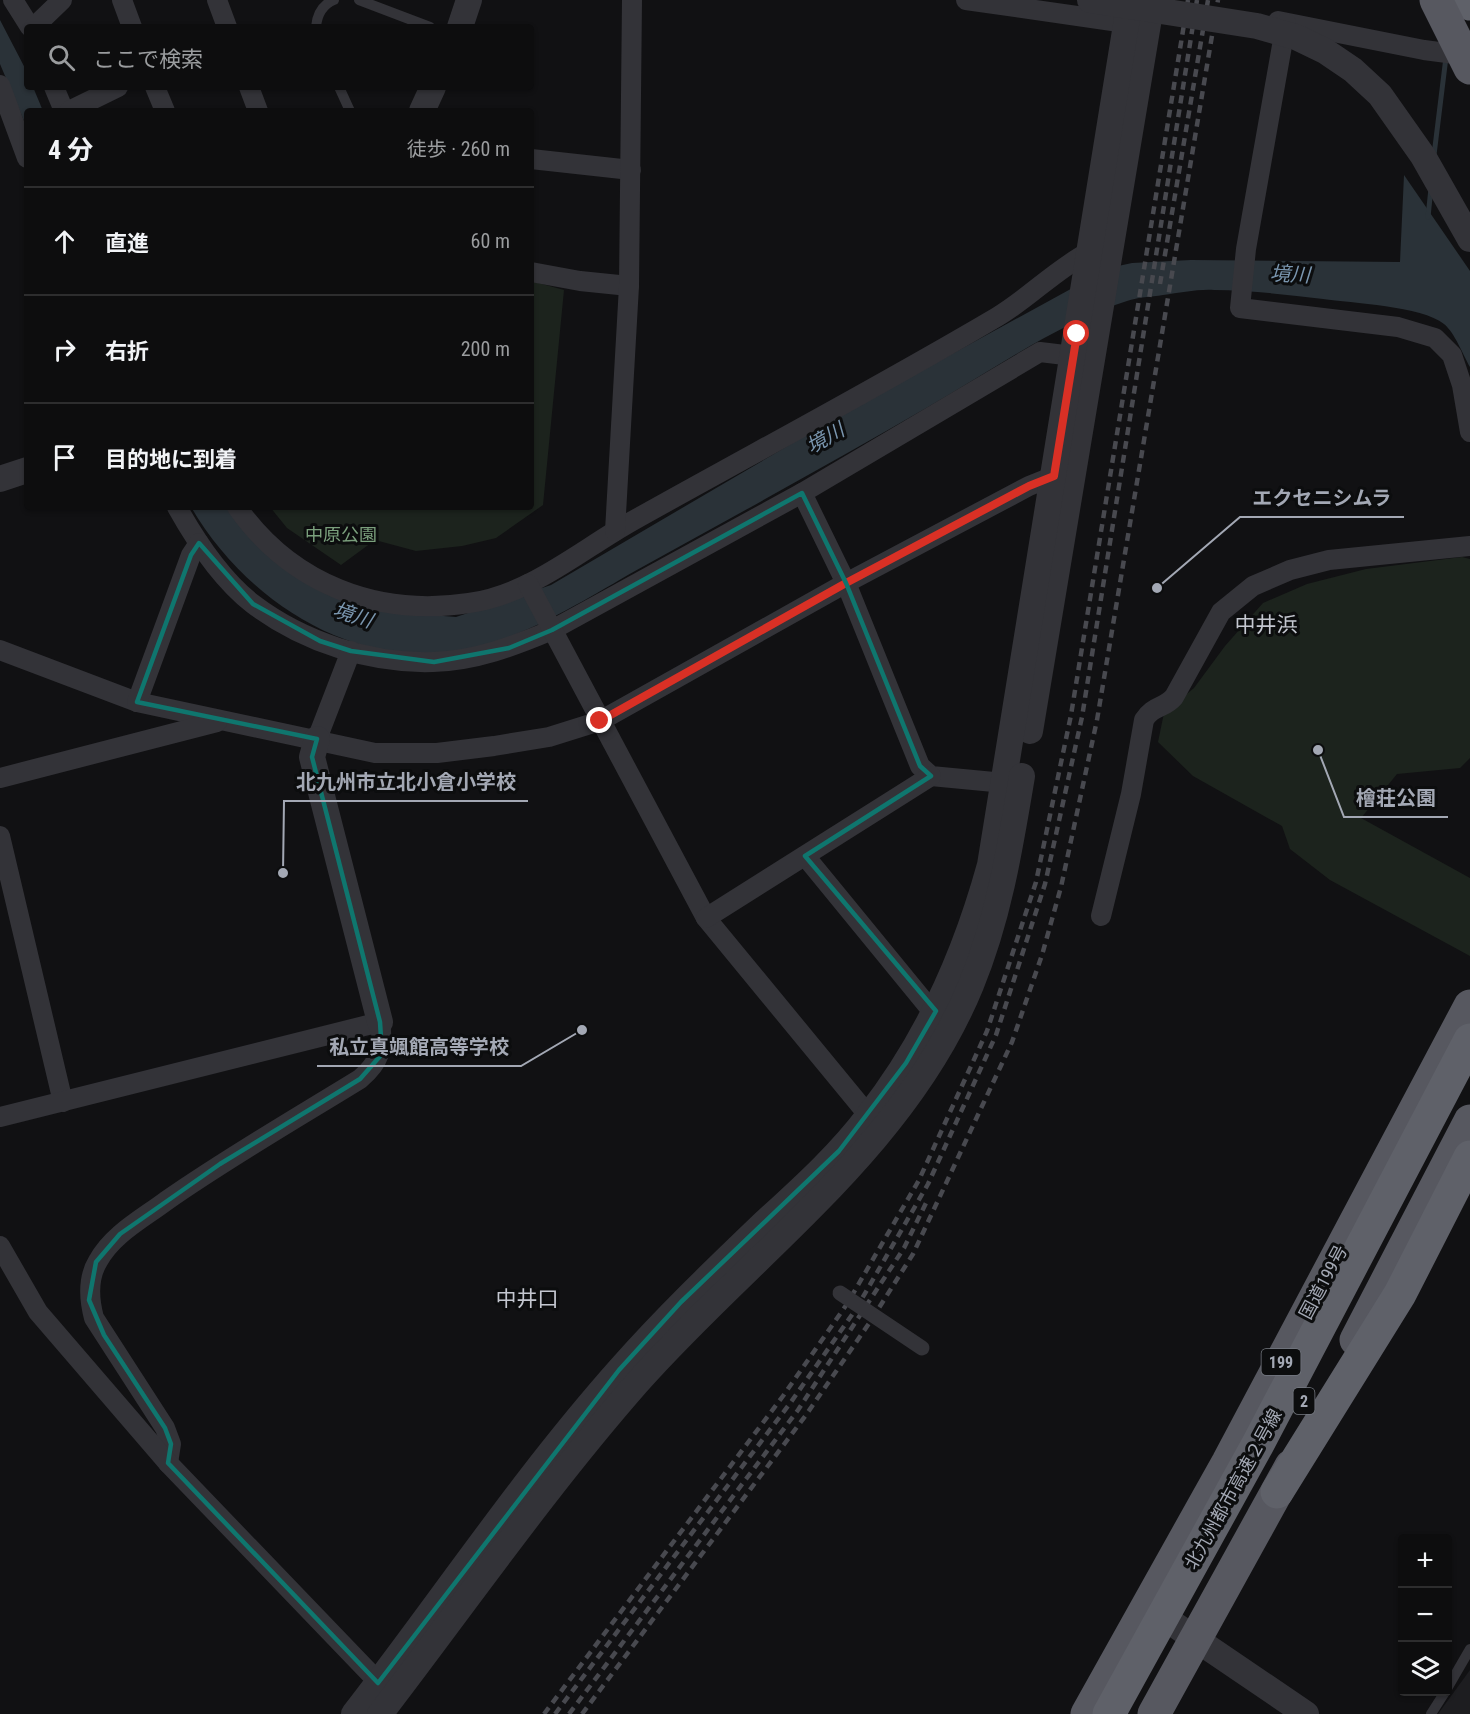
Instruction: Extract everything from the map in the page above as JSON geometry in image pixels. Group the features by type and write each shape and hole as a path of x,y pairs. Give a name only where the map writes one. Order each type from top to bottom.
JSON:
{"highway":[{"path":"1436,0 1470,68"},
{"path":"1468,0 1470,4"},
{"name":"国道199号","path":"1087,1714 1228,1462 1470,1006"},
{"name":"北九州都市高速２号線","path":"1109,1714 1258,1444 1470,1040"},
{"name":"北九州都市高速２号線","path":"1134,1714 1278,1452 1470,1086"},
{"path":"1154,1714 1277,1492 1470,1121"},
{"path":"1277,1492 1400,1294 1470,1157"}],"street":[{"path":"13,0 30,24"},
{"path":"35,24 62,0"},
{"path":"122,0 131,24"},
{"path":"217,0 226,24"},
{"path":"461,24 468,0"},
{"path":"615,531 629,286 632,0"},
{"path":"384,1698 564,1436 681,1302 809,1181 869,1116 906,1063 936,1011 953,977 974,923 1012,784 1094,261 1141,6 966,0"},
{"path":"1090,0 1257,26 1296,37 1325,51 1353,70 1380,96 1402,124 1470,239"},
{"path":"1254,17 1424,50 1470,56"},
{"path":"1286,23 1246,249 1240,308 1398,327 1435,338 1452,355 1462,385 1470,432"},
{"path":"0,85 24,150"},
{"path":"55,90 63,108"},
{"path":"75,108 112,90"},
{"path":"156,90 164,108"},
{"path":"250,90 257,108"},
{"path":"424,108 432,90"},
{"path":"534,159 630,170"},
{"path":"240,510 278,554 312,577 350,596 392,604 435,607 472,603 502,595 529,586 615,531 1094,261"},
{"path":"534,273 580,281 629,286"},
{"path":"354,1714 384,1698 581,1448 694,1320 828,1191 882,1130 917,1082 943,1040 970,987 992,927 1006,872 1012,784 1054,476 1082,337"},
{"path":"179,510 226,578 253,604 320,641 351,651 390,659 434,662 509,648 802,493 1040,352 1082,337"},
{"path":"0,479 24,471"},
{"path":"0,650 137,702 375,753 437,753 549,737 600,721 846,583 1029,486 1054,476"},
{"path":"802,493 846,583 920,766 931,776 1012,784"},
{"path":"137,702 191,555 200,543"},
{"path":"1101,916 1131,794 1144,720 1150,710 1171,701 1174,697 1221,612 1253,586 1290,570 1329,560 1470,546"},
{"path":"529,586 706,918 869,1116"},
{"path":"168,1463 171,1444 165,1428 94,1318 89,1300 90,1280 96,1262 120,1234 220,1164 360,1079 373,1068 382,1054 380,1022 312,757 316,739 351,651"},
{"path":"0,778 220,721"},
{"path":"706,918 931,776"},
{"path":"0,836 63,1102"},
{"path":"805,856 927,1005 936,1011"},
{"path":"0,1117 380,1022"},
{"path":"0,1246 39,1312 168,1463 384,1698"},
{"path":"840,1293 922,1348"},
{"path":"1147,1606 1306,1714"}],"lane":[{"path":"316,24 316,18 326,4 334,0"},
{"path":"359,0 422,24"},
{"path":"340,90 349,108"},
{"path":"1452,1680 1470,1649"},
{"path":"1431,1714 1442,1696"}],"highlighted area":[{"path":"802,493 846,583 920,766 931,776 805,856 936,1011 906,1063 839,1151 681,1302 619,1370 378,1683 168,1463 171,1444 165,1428 104,1335 89,1300 96,1262 120,1234 220,1164 360,1079 382,1054 380,1022 312,757 317,739 137,702 191,555 199,543 253,604 320,641 351,651 434,662 509,648 552,630"}],"shaded area":[{"path":"1470,1670 1470,1714 1438,1714"}],"green space":[{"name":"中原公園","path":"534,282 564,290 543,505 496,538 462,546 416,551 375,540 341,565 287,528 272,510 534,510"},
{"path":"1462,557 1470,559 1470,758 1460,768 1397,774 1361,818 1470,878 1470,956 1330,880 1290,849 1282,826 1193,776 1158,742 1164,713 1194,688 1225,646 1263,603 1307,584 1366,569"}],"water":[{"path":"0,20 24,66 24,90 34,90 42,108 24,108 24,121 0,64"},
{"name":"境川","path":"1404,175 1470,271 1470,367 1455,338 1444,324 1434,318 1403,309 1282,294 1228,290 1195,291 1131,300 1101,310 1050,335 892,428 569,609 497,642 473,649 449,653 409,654 371,647 334,635 299,618 267,595 238,569 193,510 232,510 274,557 419,614 456,617 551,585 837,417 1109,268 1132,263 1191,260 1400,262"}],"waterway":[{"path":"1434,155 1446,57"},
{"path":"1428,217 1431,188"}],"railway":[{"path":"544,1714 783,1396 847,1304 919,1180 987,1031 1036,882 1071,715 1188,0"},
{"path":"555,1714 791,1402 856,1309 928,1184 996,1035 1045,884 1082,717 1197,0"},
{"path":"1160,284 1208,0"},
{"path":"582,1714 806,1415 870,1322 913,1254 1012,1042 1042,955 1061,887 1097,720 1218,0"},
{"path":"569,1714 798,1410 904,1248 926,1203"}],"place":[{"name":"エクセニシムラ","path":"1157,588"},
{"name":"檜荘公園","path":"1318,750"},
{"name":"北九州市立北小倉小学校","path":"283,873"},
{"name":"私立真颯館高等学校","path":"582,1030"}],"district":[{"name":"中井浜","path":"1266,625"},
{"name":"中井口","path":"527,1299"}],"route":[{"path":"600,721 846,583 1029,486 1054,476 1077,334"}]}
